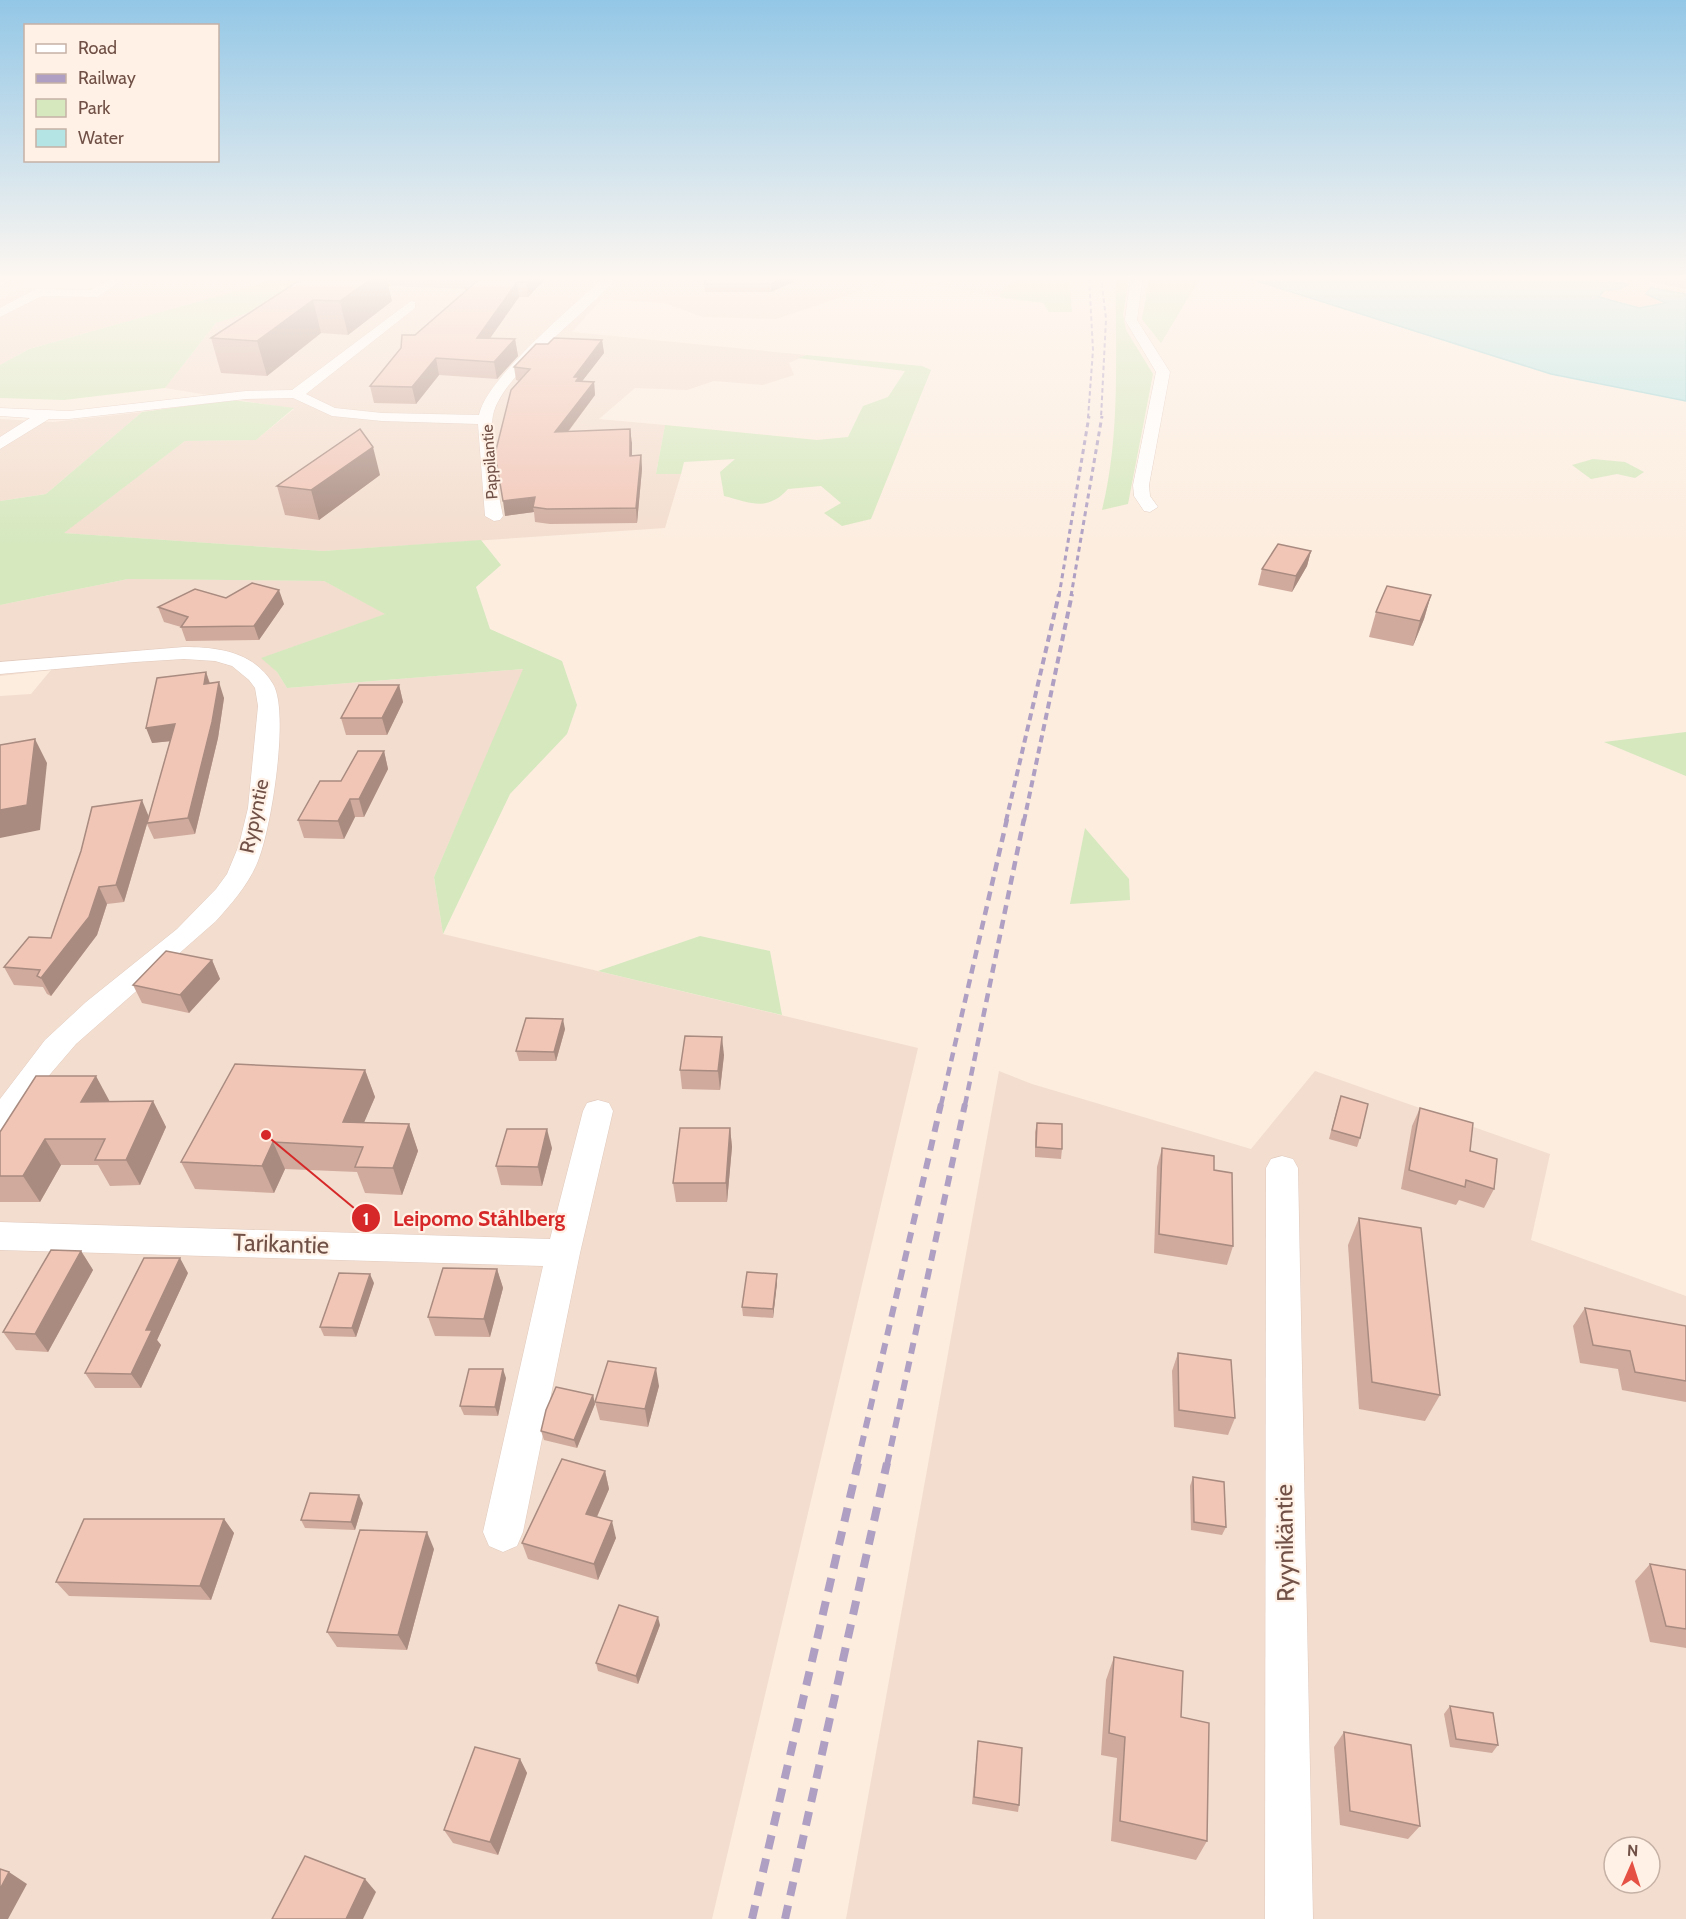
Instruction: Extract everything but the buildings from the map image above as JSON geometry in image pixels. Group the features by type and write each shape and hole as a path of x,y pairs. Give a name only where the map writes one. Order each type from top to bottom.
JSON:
{"street":[{"path":"295,394 334,366"},
{"name":"Pappilantie","path":"494,516 490,500 486,420 491,403 506,382 522,366"},
{"path":"1150,507 1142,496 1141,485 1162,372 1158,366"},
{"path":"0,412 69,415 246,395 295,394 332,412 382,417 486,420"},
{"path":"0,444 44,415"},
{"name":"Rypyntie","path":"0,668 111,657 186,653 216,655 237,661 249,669 265,688 267,698 267,757 253,836 240,874 207,915 75,1027 27,1083 0,1122"},
{"path":"503,1532 563,1253 598,1111"},
{"name":"Ryynikäntie","path":"1282,1168 1289,1919"},
{"name":"Tarikantie","path":"0,1236 563,1253"}],"shaded area":[{"path":"183,366 790,366 794,375 763,385 714,381 687,390 635,388 599,419 665,425 656,474 681,474 665,528 323,551 63,533 185,441 256,440 294,409 165,388"},
{"path":"142,412 46,494 0,501 0,419 53,422"},
{"path":"128,579 324,581 386,614 262,658 277,672 287,688 524,669 434,877 443,934 918,1048 712,1919 0,1919 0,696 31,694 51,670 0,676 0,605"},
{"path":"999,1071 1032,1084 1251,1149 1315,1071 1550,1154 1531,1240 1686,1296 1686,1919 846,1919"}],"green space":[{"path":"0,366 183,366 165,388 64,400 0,398"},
{"path":"860,366 917,366 931,370 871,519 842,526 824,513 841,503 821,486 788,489 773,501 758,504 724,496 720,472 735,459 684,462 681,474 656,474 665,425 817,440 848,437 863,406 888,397 905,371"},
{"path":"1116,366 1148,366 1153,374 1128,504 1102,510 1108,481 1115,423"},
{"path":"232,400 294,408 256,440 185,441 64,533 323,551 481,540 501,565 476,587 490,629 562,661 577,705 567,734 510,794 443,934 434,877 523,669 287,688 277,672 261,658 385,614 324,581 128,579 0,605 0,501 46,494 142,412"},
{"path":"1593,459 1625,462 1644,472 1635,478 1617,474 1591,479 1572,465"},
{"path":"1686,732 1686,776 1604,742"},
{"path":"1085,828 1129,879 1130,900 1070,904"},
{"path":"700,936 770,951 782,1015 598,971"}],"water":[{"path":"1524,366 1686,366 1686,401 1551,374"}],"railway":[{"path":"1088,418 1092,366"},
{"path":"1101,418 1104,366"},
{"path":"1059,596 1089,416"},
{"path":"1071,596 1102,416"},
{"path":"1006,821 1059,594"},
{"path":"1024,821 1072,594"},
{"path":"941,1105 1007,819"},
{"path":"965,1105 1024,819"},
{"path":"857,1465 941,1104"},
{"path":"887,1465 965,1104"},
{"path":"752,1919 858,1463"},
{"path":"785,1919 887,1463"}],"place":[{"name":"Leipomo Ståhlberg","path":"266,1135"}]}
